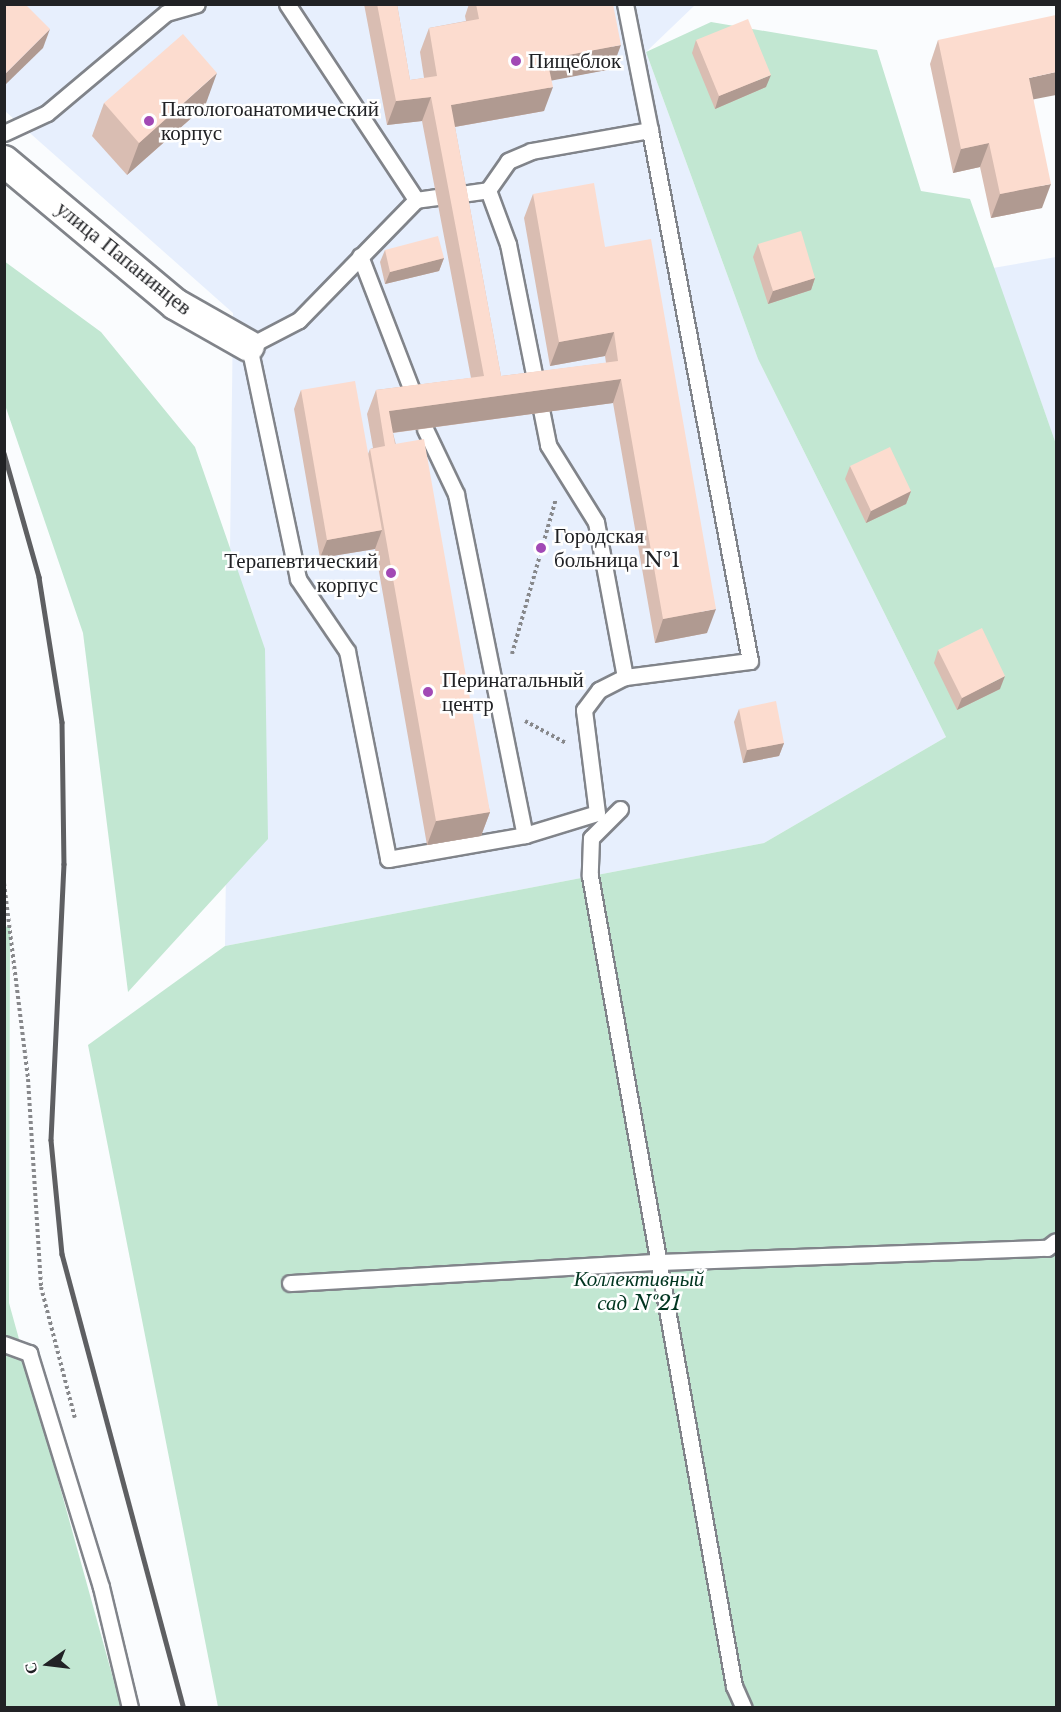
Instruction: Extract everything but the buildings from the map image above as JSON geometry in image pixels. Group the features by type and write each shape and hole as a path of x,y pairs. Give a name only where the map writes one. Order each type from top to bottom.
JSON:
{"street":[{"name":"улица Папанинцев","path":"4,161 175,304 249,346"}],"lane":[{"path":"4,133 47,113 166,13 197,4"},
{"path":"287,4 416,200"},
{"path":"437,197 416,200 299,320 249,346 298,579 347,651 388,859 525,834 597,813 585,710 599,690 625,677 750,661 625,4"},
{"path":"454,195 488,190 508,161 531,151 650,130"},
{"path":"488,190 508,244 548,445 596,522 625,677"},
{"path":"360,256 418,407"},
{"path":"425,429 456,494 497,706 525,834"},
{"path":"620,809 591,838 590,876 738,1703"},
{"path":"290,1283 659,1262 1047,1248 1056,1241"},
{"path":"4,1344 29,1353 101,1587 130,1707"}],"path":[{"path":"510,662 564,470"},
{"path":"497,706 592,757"},
{"path":"4,883 28,1079 41,1287 76,1424"}],"shaded area":[{"name":"Городская больница №1","path":"5,5 695,5 646,52 758,359 946,737 764,843 225,946 233,313 5,111"},
{"path":"1056,257 1056,444 993,268"}],"green space":[{"name":"Коллективный сад №21","path":"711,22 877,50 921,191 970,199 1056,444 1056,1707 218,1707 88,1045 225,946 764,843 946,737 758,359 646,52"},
{"path":"4,261 101,332 195,447 265,649 268,839 128,992 83,633 5,405"},
{"path":"10,926 9,1303 121,1707 5,1708 4,927"}],"railway":[{"path":"4,453 39,577 62,722 64,864 51,1140 62,1254 184,1708"}],"place":[{"name":"Пищеблок","path":"516,61"},
{"name":"Патологоанатомический корпус","path":"149,121"},
{"name":"Городская больница №1","path":"541,548"},
{"name":"Терапевтический корпус","path":"391,573"},
{"name":"Перинатальный центр","path":"428,692"}]}
